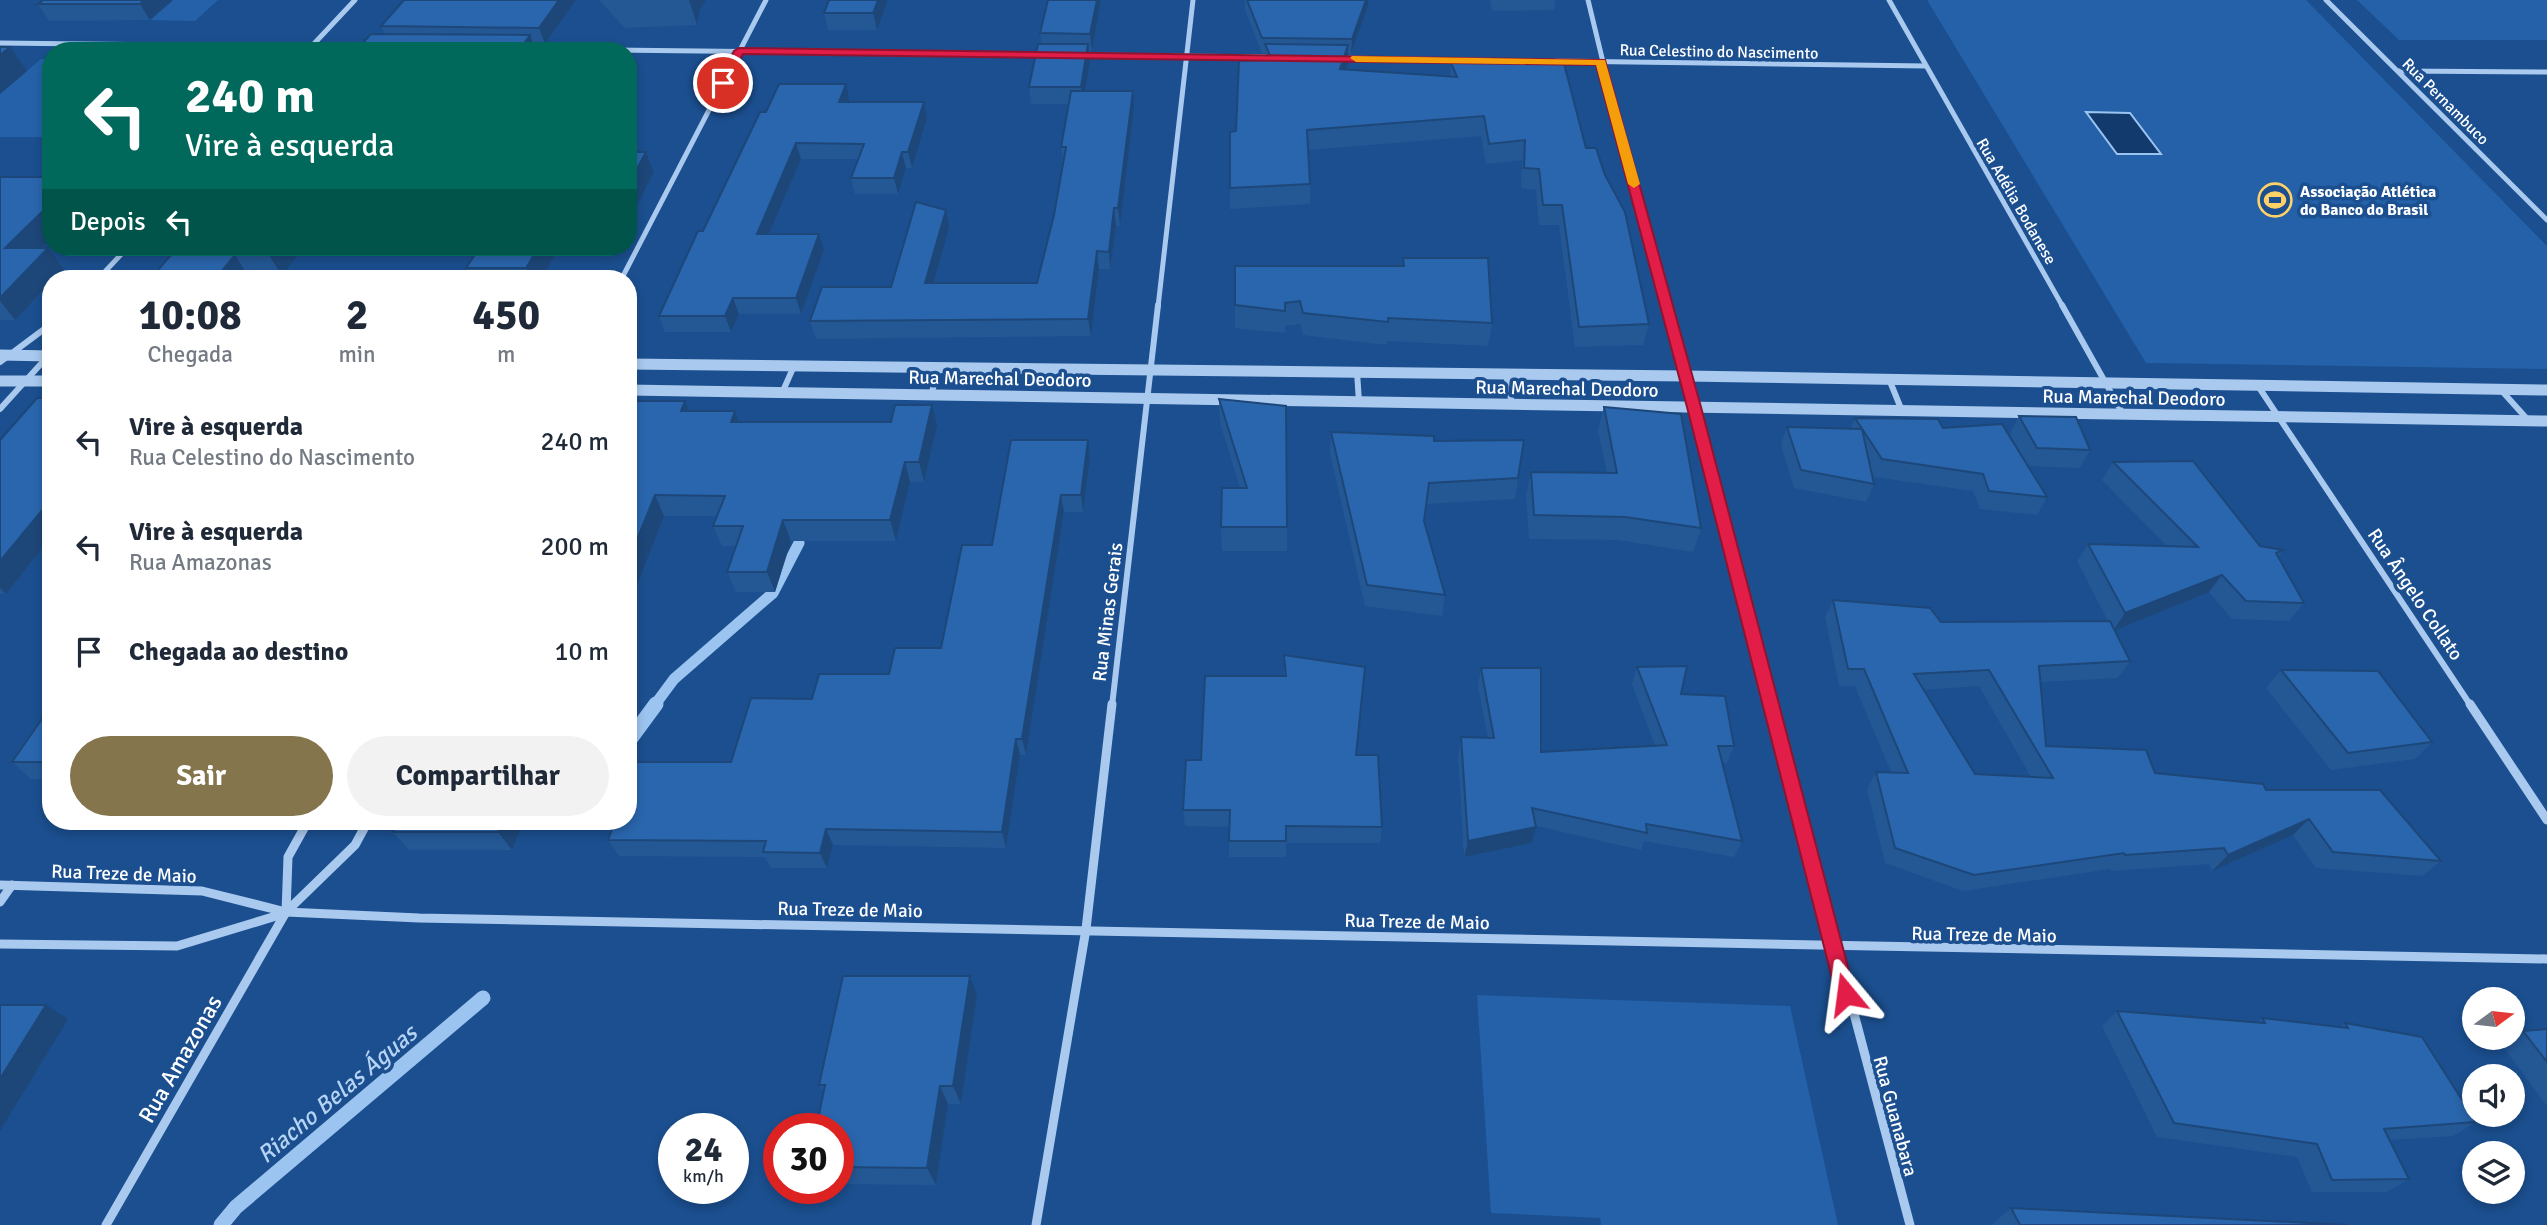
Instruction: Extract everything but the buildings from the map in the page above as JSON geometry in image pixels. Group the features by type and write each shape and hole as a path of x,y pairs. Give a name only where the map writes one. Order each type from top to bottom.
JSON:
{"street":[{"path":"316,42 355,0"},
{"path":"637,249 766,0"},
{"name":"Rua Minas Gerais","path":"1036,1225 1086,929 1193,0"},
{"name":"Rua Guanabara","path":"1588,0 1601,62 1686,376 1833,947 1909,1225"},
{"name":"Rua Adélia Bodanese","path":"1889,0 2123,414"},
{"name":"Rua Pernambuco","path":"2326,0 2547,220"},
{"path":"0,43 42,44"},
{"path":"637,50 1047,55"},
{"path":"1075,55 1283,58"},
{"name":"Rua Celestino do Nascimento","path":"1325,58 1926,66"},
{"path":"2398,71 2547,72"},
{"path":"106,270 120,256"},
{"path":"2,358 42,330"},
{"path":"2,358 42,355"},
{"path":"0,409 42,363"},
{"name":"Rua Marechal Deodoro","path":"637,364 1686,376 2547,390"},
{"path":"782,393 794,366"},
{"path":"932,395 939,368"},
{"path":"1357,372 1359,402"},
{"path":"1506,374 1512,404"},
{"path":"1889,379 1902,411"},
{"path":"0,381 42,381"},
{"name":"Rua Ângelo Collato","path":"2258,386 2547,820"},
{"path":"2501,389 2528,420"},
{"name":"Rua Marechal Deodoro","path":"637,390 2547,421"},
{"name":"Rua Amazonas","path":"286,912 288,856 303,830"},
{"name":"Rua Amazonas","path":"106,1225 286,912 355,845 363,830"},
{"name":"Rua Treze de Maio","path":"0,885 202,891 286,912 419,918 2547,959"},
{"path":"0,901 12,885"},
{"name":"Rua Treze de Maio","path":"0,944 177,946 286,912"}],"shaded area":[{"path":"173,0 218,0 195,21 150,20"},
{"name":"Associação Atlética do Banco do Brasil","path":"1927,0 2306,0 2547,246 2547,369 2146,363"},
{"path":"2357,0 2547,0 2547,40 2399,40"},
{"path":"42,59 42,137 0,137 0,94"},
{"path":"2086,112 2130,113 2161,154 2117,154"},
{"path":"1477,995 1790,1006 1838,1225 1601,1225 1600,1218 1491,1213"}],"waterway":[{"name":"Riacho Belas Águas","path":"654,706 674,679 773,593 799,543"},
{"name":"Riacho Belas Águas","path":"637,730 656,704"},
{"name":"Riacho Belas Águas","path":"221,1225 236,1207 483,998"}],"slow traffic":[{"path":"1356,58 1601,62 1634,184"}],"place":[{"name":"Associação Atlética do Banco do Brasil","path":"2275,200"}],"route":[{"path":"723,83 739,51 1601,62 1694,407 1846,994"}]}
